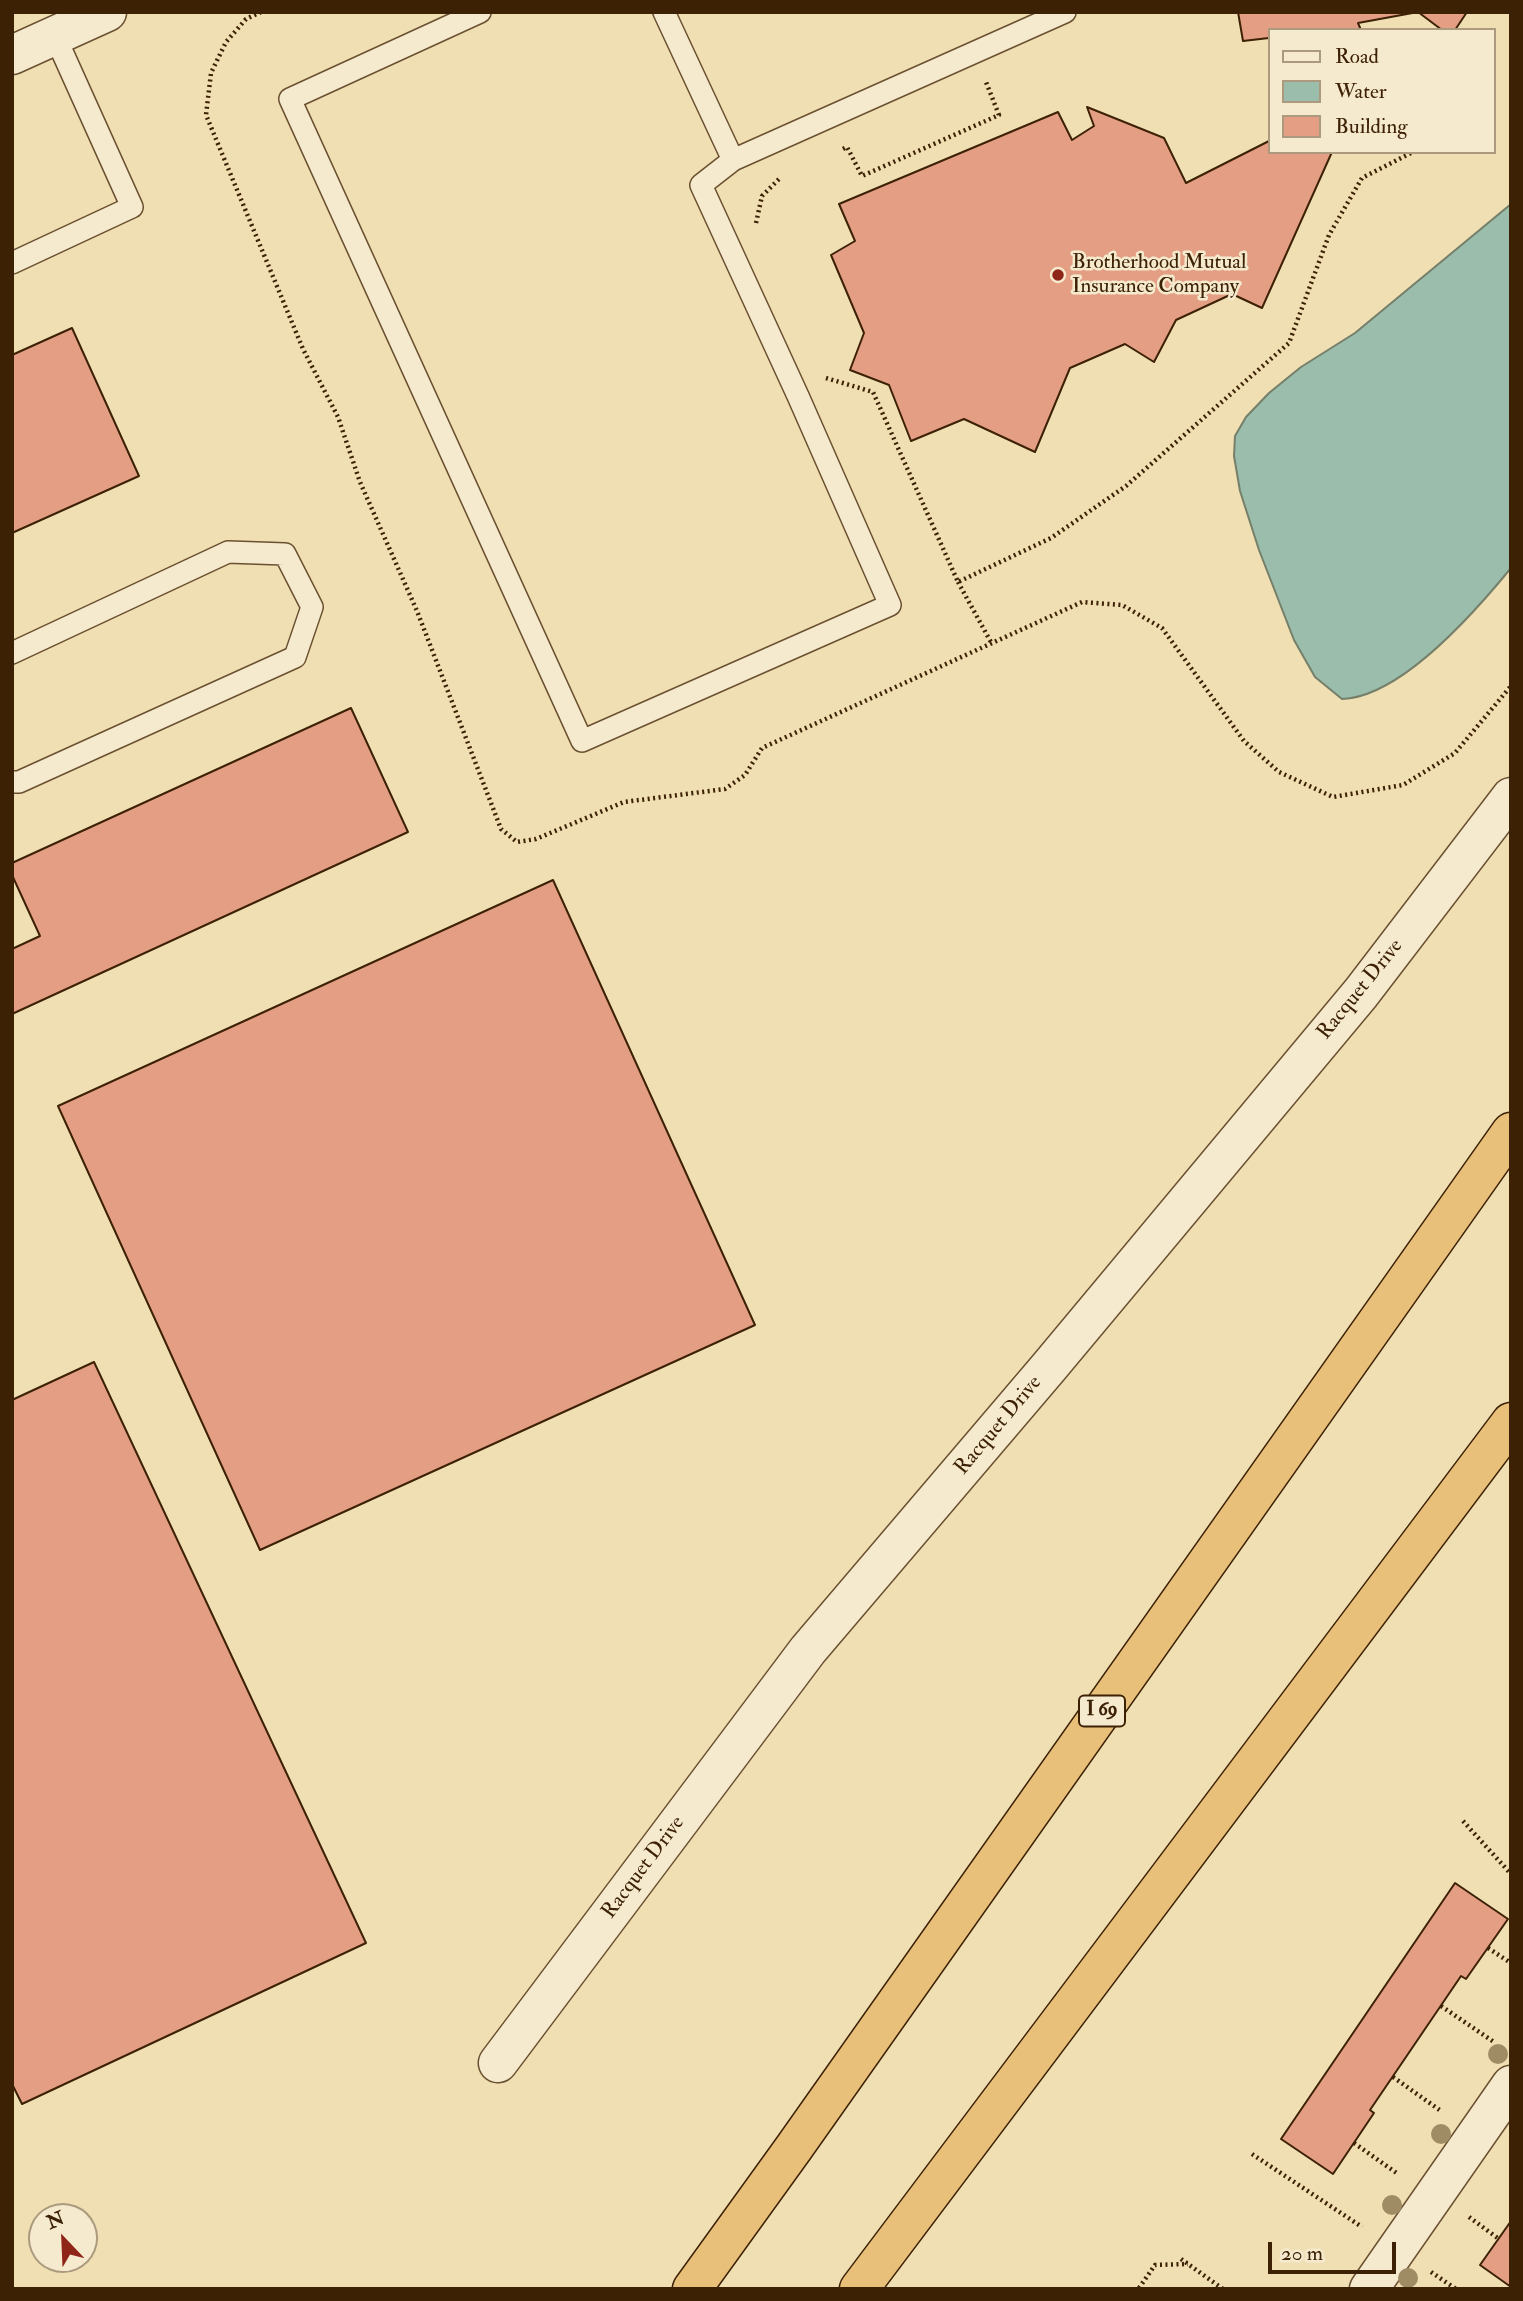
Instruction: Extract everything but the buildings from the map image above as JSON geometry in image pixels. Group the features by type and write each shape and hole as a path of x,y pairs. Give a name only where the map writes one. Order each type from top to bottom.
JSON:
{"highway":[{"name":"I 69","path":"692,2289 1511,1132"},
{"path":"859,2289 1511,1422"}],"street":[{"path":"12,55 107,12"},
{"name":"Racquet Drive","path":"498,2063 808,1650 1049,1367 1361,993 1511,797"},
{"path":"1369,2289 1511,2085"}],"lane":[{"path":"480,12 290,99 582,741 890,605 701,185 733,160 1065,12"},
{"path":"664,12 733,160"},
{"path":"12,263 132,207 55,36"},
{"path":"12,653 228,552 285,554 312,607 295,657 19,782 12,782"}],"path":[{"path":"261,12 246,19 226,42 211,73 206,115 303,349 338,417 360,482 417,611 501,829 517,842 536,839 624,802 726,789 745,775 762,748 1082,602 1122,605 1162,628 1194,668 1244,741 1279,772 1333,797 1403,785 1455,753 1511,686"},
{"path":"836,152 847,147 862,176 999,115 985,81 997,76"},
{"path":"958,582 1051,538 1126,486 1289,344 1329,235 1362,178 1409,154"},
{"path":"754,230 762,196 780,177 792,172"},
{"path":"822,376 873,392 958,582 992,644"},
{"path":"1463,1821 1511,1874"},
{"path":"1488,1948 1511,1963"},
{"path":"1441,2006 1494,2042"},
{"path":"1393,2077 1445,2114"},
{"path":"1354,2143 1402,2177"},
{"path":"1252,2154 1366,2230"},
{"path":"1465,2215 1499,2239"},
{"path":"1181,2259 1223,2289"},
{"path":"1139,2288 1155,2266 1188,2264"},
{"path":"1428,2269 1456,2289"}],"water":[{"path":"1511,204 1511,568 1478,607 1412,668 1365,695 1342,699 1315,677 1294,640 1259,550 1240,491 1234,456 1235,436 1246,417 1269,393 1301,367 1355,333"}],"place":[{"name":"Brotherhood Mutual Insurance Company","path":"1058,275"}]}
